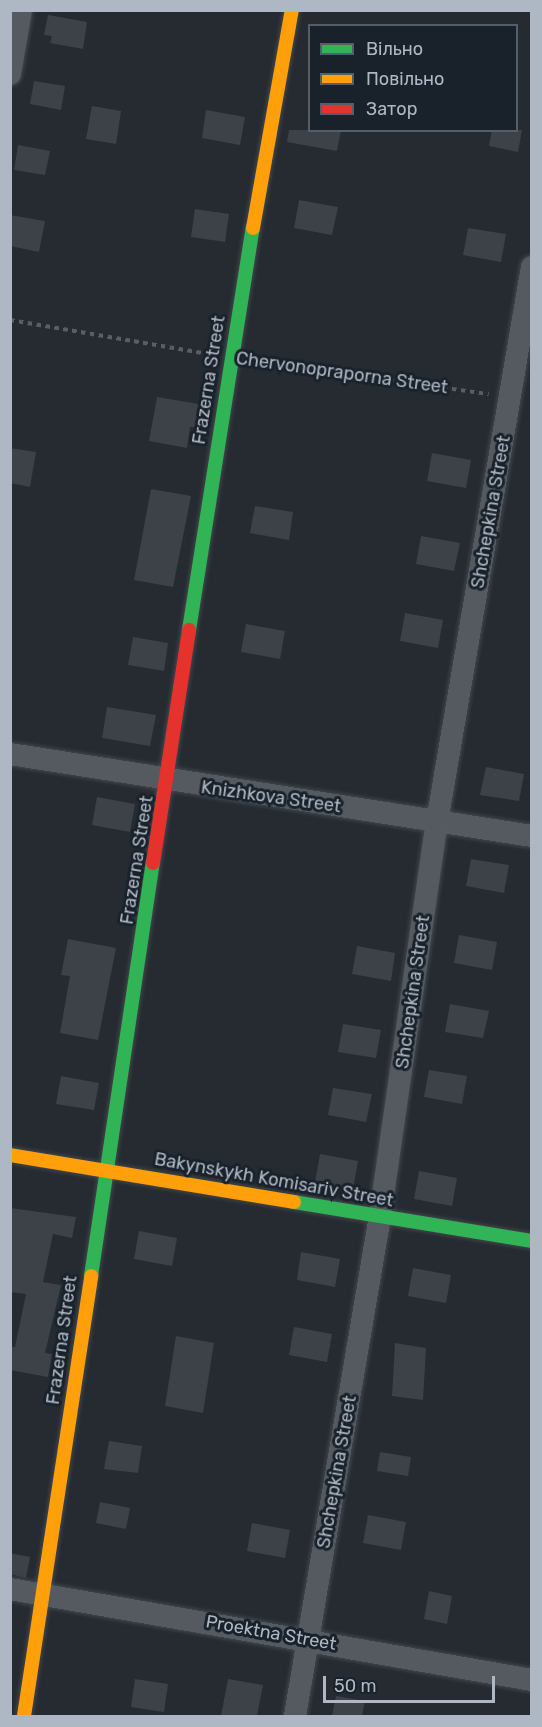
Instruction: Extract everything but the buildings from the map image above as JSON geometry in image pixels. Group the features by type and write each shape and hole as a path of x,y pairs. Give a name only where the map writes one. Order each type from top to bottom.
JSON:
{"street":[{"path":"10,75 21,10"},
{"name":"Frazerna Street","path":"24,1716 230,357 292,10"},
{"name":"Shchepkina Street","path":"295,1716 380,1216 437,822 521,398 531,267"},
{"name":"Knizhkova Street","path":"10,754 167,782 531,836"},
{"name":"Bakynskykh Komisariv Street","path":"10,1155 531,1241"},
{"name":"Proektna Street","path":"10,1589 309,1639 531,1680"}],"path":[{"name":"Chervonopraporna Street","path":"10,320 230,357 521,398"}],"traffic: fast":[{"path":"189,630 253,228"},
{"path":"91,1276 153,863"},
{"path":"294,1202 532,1241"}],"traffic: slow":[{"path":"253,228 292,10"},
{"path":"10,1155 294,1202"},
{"path":"24,1716 91,1276"}],"traffic: jam":[{"path":"153,863 189,630"}]}
